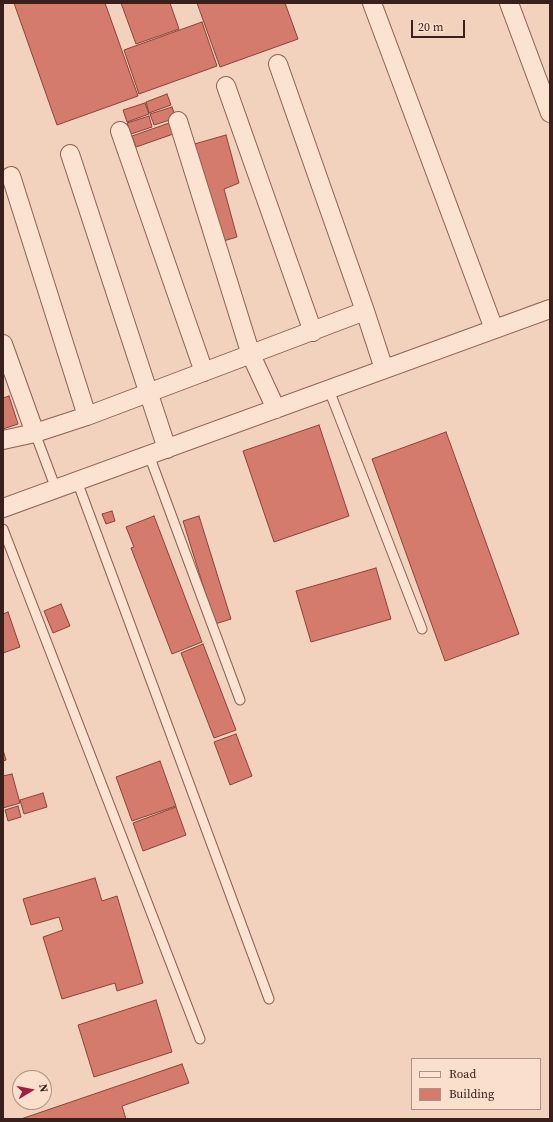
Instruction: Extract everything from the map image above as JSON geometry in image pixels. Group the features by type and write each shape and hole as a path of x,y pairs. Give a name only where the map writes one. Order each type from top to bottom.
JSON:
{"street":[{"path":"372,3 494,329"},
{"path":"509,3 550,113"},
{"path":"278,64 384,369"},
{"path":"226,86 313,332"},
{"path":"178,121 251,355 276,409"},
{"path":"120,131 204,372"},
{"path":"70,154 147,394 167,449"},
{"path":"11,176 87,416"},
{"path":"3,508 550,309"},
{"path":"3,440 36,433 87,416 313,332 365,311"},
{"path":"3,344 36,433"}],"lane":[{"path":"329,390 422,629"},
{"path":"36,433 56,489"},
{"path":"149,455 240,700"},
{"path":"77,481 269,999"},
{"path":"3,529 200,1039"}],"building":[{"path":"14,3 105,3 138,96 57,125"},
{"path":"121,3 170,3 179,29 136,44"},
{"path":"197,3 285,3 298,39 220,67"},
{"path":"202,22 217,66 139,94 124,50"},
{"path":"167,94 171,105 149,113 146,102"},
{"path":"145,103 149,114 127,122 123,110"},
{"path":"172,107 176,118 154,125 150,114"},
{"path":"149,116 152,127 131,134 127,123"},
{"path":"175,121 179,132 136,147 132,136"},
{"path":"226,135 239,183 224,189 237,237 220,242 191,145"},
{"path":"9,396 18,424 3,429 3,398"},
{"path":"319,425 349,516 274,542 243,451"},
{"path":"446,432 519,634 445,661 372,459"},
{"path":"112,511 115,521 106,524 102,514"},
{"path":"154,516 202,642 172,654 131,548 134,547 126,527"},
{"path":"199,516 231,619 215,624 183,521"},
{"path":"376,568 391,619 311,642 296,591"},
{"path":"61,604 70,626 53,633 44,611"},
{"path":"8,612 20,647 3,653 3,614"},
{"path":"203,644 236,730 214,738 181,653"},
{"path":"236,734 252,776 230,785 214,742"},
{"path":"3,750 6,760 3,761"},
{"path":"160,761 176,806 132,821 116,777"},
{"path":"12,774 20,803 3,808 3,776"},
{"path":"43,793 47,807 24,814 20,800"},
{"path":"18,806 21,817 8,821 5,810"},
{"path":"176,807 186,835 143,851 133,823"},
{"path":"95,878 102,901 117,896 143,983 117,991 115,983 62,999 43,937 63,930 59,917 31,925 23,899"},
{"path":"156,1000 172,1052 94,1077 78,1025"},
{"path":"182,1064 189,1083 122,1106 126,1119 21,1119 47,1110 52,1110 52,1108"}]}
